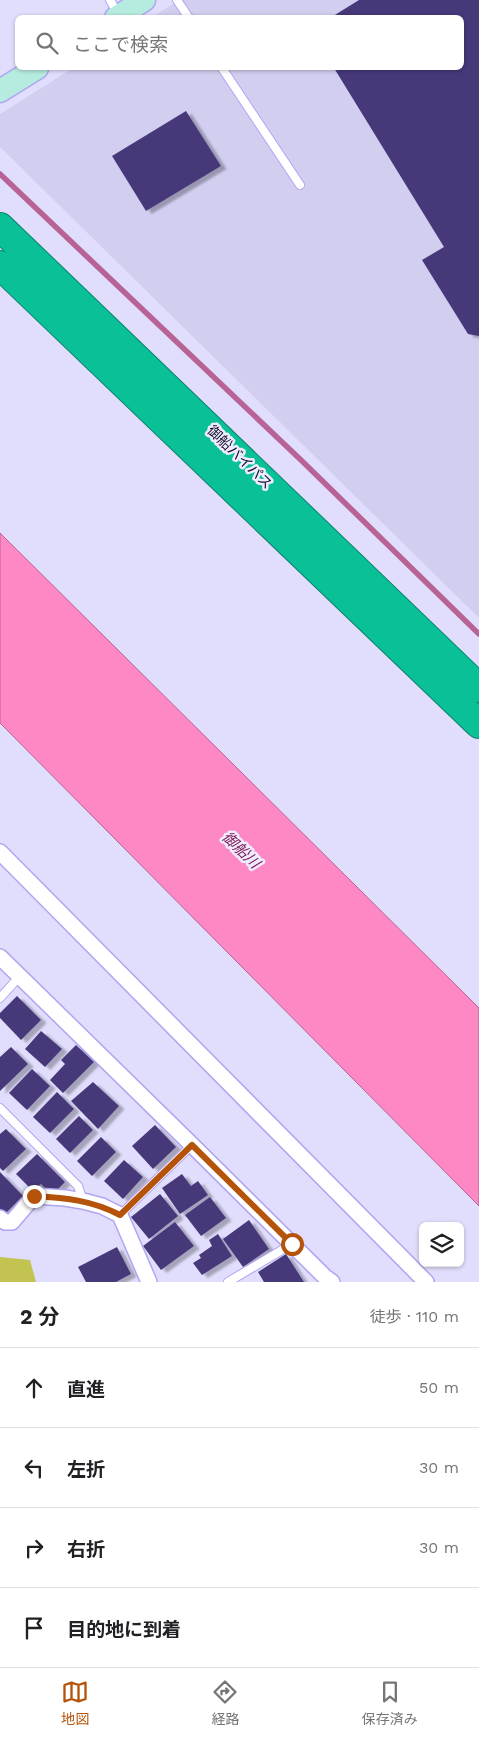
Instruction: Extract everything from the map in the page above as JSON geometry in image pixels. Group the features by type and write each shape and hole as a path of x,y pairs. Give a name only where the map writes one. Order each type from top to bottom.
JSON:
{"highway":[{"name":"御船バイパス","path":"0,227 479,688"},
{"name":"御船バイパス","path":"0,264 479,724"}],"street":[{"path":"115,11 144,0"},
{"path":"0,91 34,70"},
{"path":"0,852 426,1282"},
{"path":"0,957 332,1282"},
{"path":"0,1218 5,1222 12,1222 34,1196 65,1198 102,1206 120,1215 149,1282"}],"lane":[{"path":"177,0 187,15"},
{"path":"223,70 300,185"},
{"path":"0,998 20,976"},
{"path":"0,1108 78,1186 83,1201"},
{"path":"120,1215 192,1145"},
{"path":"228,1282 292,1244"}],"shaded area":[{"path":"179,0 479,0 479,618 0,147 0,114 70,70 464,70 464,15 155,15"},
{"path":"0,1257 30,1260 36,1282 0,1282"}],"water":[{"name":"御船川","path":"0,533 479,1008 479,1206 0,723"}],"building":[{"path":"359,0 479,0 479,336 468,334 422,260 444,247 335,70 464,70 464,15 335,15"},
{"path":"186,111 221,166 146,211 112,156"},
{"path":"17,996 41,1020 21,1040 0,1018 0,1013"},
{"path":"41,1031 62,1049 45,1067 25,1049"},
{"path":"76,1045 94,1062 63,1093 50,1080 65,1064 61,1060"},
{"path":"11,1047 28,1064 0,1091 0,1057"},
{"path":"32,1069 50,1086 27,1110 9,1093"},
{"path":"93,1082 119,1106 98,1129 71,1101"},
{"path":"57,1092 74,1109 50,1133 33,1117"},
{"path":"79,1116 93,1130 70,1153 56,1139"},
{"path":"155,1125 176,1147 153,1169 132,1146"},
{"path":"6,1129 26,1149 3,1171 0,1168 0,1134"},
{"path":"101,1137 116,1152 92,1176 77,1161"},
{"path":"37,1154 65,1182 52,1195 41,1184 33,1191 16,1174"},
{"path":"124,1160 143,1177 123,1199 104,1181"},
{"path":"0,1172 23,1196 5,1214 0,1209"},
{"path":"182,1174 191,1186 198,1181 208,1195 180,1214 162,1188"},
{"path":"160,1194 178,1216 149,1239 131,1217"},
{"path":"210,1197 226,1218 201,1236 185,1215"},
{"path":"249,1220 269,1249 243,1267 223,1239"},
{"path":"175,1222 194,1246 161,1270 143,1246"},
{"path":"218,1234 232,1256 202,1275 193,1263 201,1258 199,1255 212,1246 209,1240"},
{"path":"117,1247 131,1274 116,1282 86,1282 78,1267"},
{"path":"286,1254 304,1282 264,1282 258,1272"}],"waterway":[{"path":"0,174 302,461 479,634"}],"route":[{"path":"34,1196 83,1201 102,1206 120,1215 192,1145 292,1244"}]}
